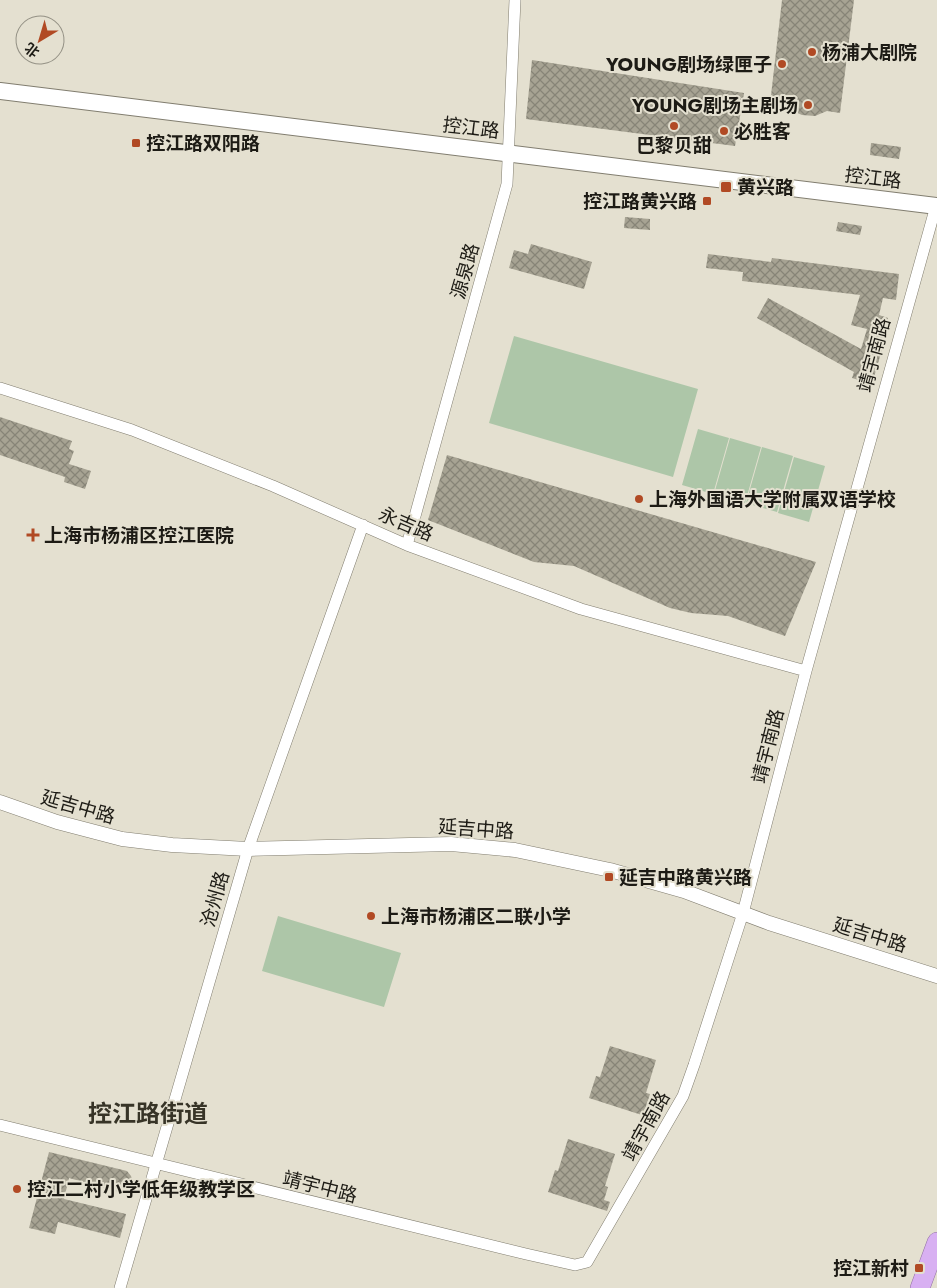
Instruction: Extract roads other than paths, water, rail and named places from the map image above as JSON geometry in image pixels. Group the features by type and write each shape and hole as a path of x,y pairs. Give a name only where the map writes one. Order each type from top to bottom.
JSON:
{"highway":[{"path":"920,1288 937,1242"}],"main road":[{"name":"控江路","path":"0,91 936,206"}],"street":[{"name":"源泉路","path":"407,545 506,191 515,0"},
{"name":"靖宇南路","path":"575,1265 581,1265 591,1258 683,1096 743,913 806,671 936,206"},
{"name":"永吉路","path":"0,388 132,430 364,525 407,545 581,609 806,671"},
{"name":"沧州路","path":"120,1288 248,849 364,525"},
{"name":"延吉中路","path":"0,802 57,822 122,839 172,845 248,849 451,844 515,850 610,870 684,891 769,923 937,976"},
{"name":"靖宇中路","path":"0,1125 307,1202 575,1265"}],"place":[{"name":"杨浦大剧院","path":"812,52"},
{"name":"YOUNG剧场绿匣子","path":"782,64"},
{"name":"YOUNG剧场主剧场","path":"808,105"},
{"name":"巴黎贝甜","path":"674,126"},
{"name":"必胜客","path":"724,131"},
{"name":"控江路双阳路","path":"136,143"},
{"name":"黄兴路","path":"726,187"},
{"name":"控江路黄兴路","path":"707,201"},
{"name":"上海外国语大学附属双语学校","path":"639,499"},
{"name":"上海市杨浦区控江医院","path":"33,535"},
{"name":"延吉中路黄兴路","path":"609,877"},
{"name":"上海市杨浦区二联小学","path":"371,916"},
{"name":"控江二村小学低年级教学区","path":"17,1189"},
{"name":"控江新村","path":"919,1268"}],"district":[{"name":"控江路街道","path":"148,1113"}]}
